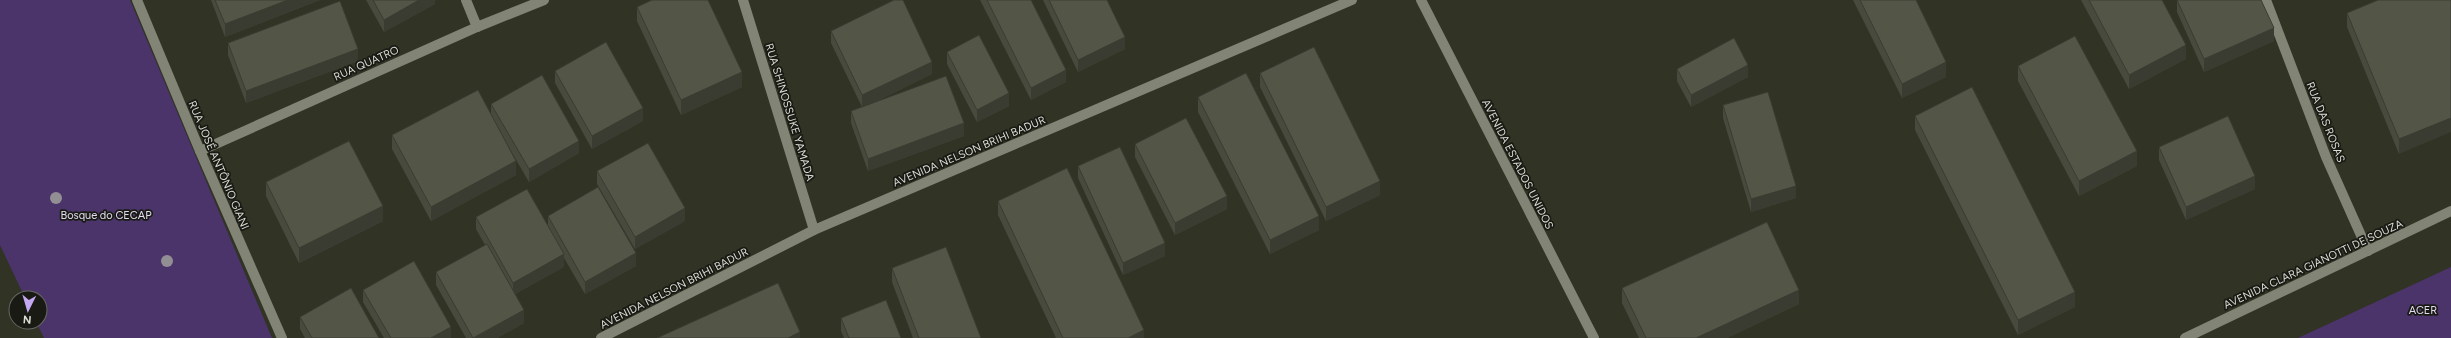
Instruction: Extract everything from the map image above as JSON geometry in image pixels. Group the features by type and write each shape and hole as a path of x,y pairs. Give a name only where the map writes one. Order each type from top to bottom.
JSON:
{"street":[{"name":"RUA JOSÉ ANTÔNIO GIANI","path":"137,0 200,151 282,338"},
{"path":"466,0 477,27"},
{"name":"RUA QUATRO","path":"200,151 477,27 544,0"},
{"name":"RUA SHINOSSUKE YAMADA","path":"743,0 814,230"},
{"name":"AVENIDA NELSON BRIHI BADUR","path":"601,338 814,230 1352,0"},
{"name":"AVENIDA ESTADOS UNIDOS","path":"1421,0 1594,338"},
{"name":"RUA DAS ROSAS","path":"2266,0 2326,157 2368,251"},
{"name":"AVENIDA CLARA GIANOTTI DE SOUZA","path":"2185,338 2451,211"}],"green space":[{"name":"Bosque do CECAP","path":"0,0 130,0 272,338 44,338 40,330 48,330 48,290 21,290 0,245"},
{"name":"ACER","path":"2451,267 2451,338 2298,338"}],"building":[{"path":"215,0 288,0 225,24"},
{"path":"373,0 419,0 384,20"},
{"path":"652,0 708,0 742,72 681,100 637,7"},
{"path":"894,0 903,0 932,62 862,95 831,31"},
{"path":"987,0 1031,0 1066,70 1031,88"},
{"path":"1049,0 1107,0 1125,37 1078,60"},
{"path":"1860,0 1916,0 1946,62 1902,84"},
{"path":"2089,0 2162,0 2186,45 2129,75"},
{"path":"2177,0 2261,0 2274,28 2204,59"},
{"path":"2378,0 2451,0 2451,118 2399,139 2347,13"},
{"path":"340,1 358,49 246,91 228,43"},
{"path":"979,35 1009,93 977,110 947,52"},
{"path":"2075,36 2137,151 2079,181 2018,66"},
{"path":"1734,38 1748,65 1691,95 1677,69"},
{"path":"606,42 643,108 592,136 555,71"},
{"path":"1314,47 1380,181 1326,207 1260,73"},
{"path":"1246,73 1319,216 1270,240 1198,97"},
{"path":"542,75 579,141 529,169 491,104"},
{"path":"946,76 964,123 868,159 851,111"},
{"path":"1972,87 2075,292 2018,320 1915,116"},
{"path":"478,90 516,161 431,207 392,135"},
{"path":"1768,92 1796,186 1751,199 1723,105"},
{"path":"2228,116 2255,176 2186,207 2159,147"},
{"path":"1186,118 1227,196 1175,223 1135,144"},
{"path":"349,141 383,206 299,248 266,182"},
{"path":"648,143 685,208 635,237 597,171"},
{"path":"1120,147 1165,243 1123,263 1078,166"},
{"path":"1067,168 1144,330 1128,338 1063,338 998,201"},
{"path":"598,187 636,253 585,282 548,216"},
{"path":"527,189 564,254 513,283 476,217"},
{"path":"1767,222 1799,290 1696,338 1646,338 1622,288"},
{"path":"487,244 524,310 473,338 436,272"},
{"path":"946,247 981,338 919,338 892,268"},
{"path":"414,261 451,327 431,338 391,338 363,290"},
{"path":"778,283 800,332 788,338 657,338"},
{"path":"351,288 379,338 312,338 300,317"},
{"path":"886,300 901,338 849,338 841,318"}]}
